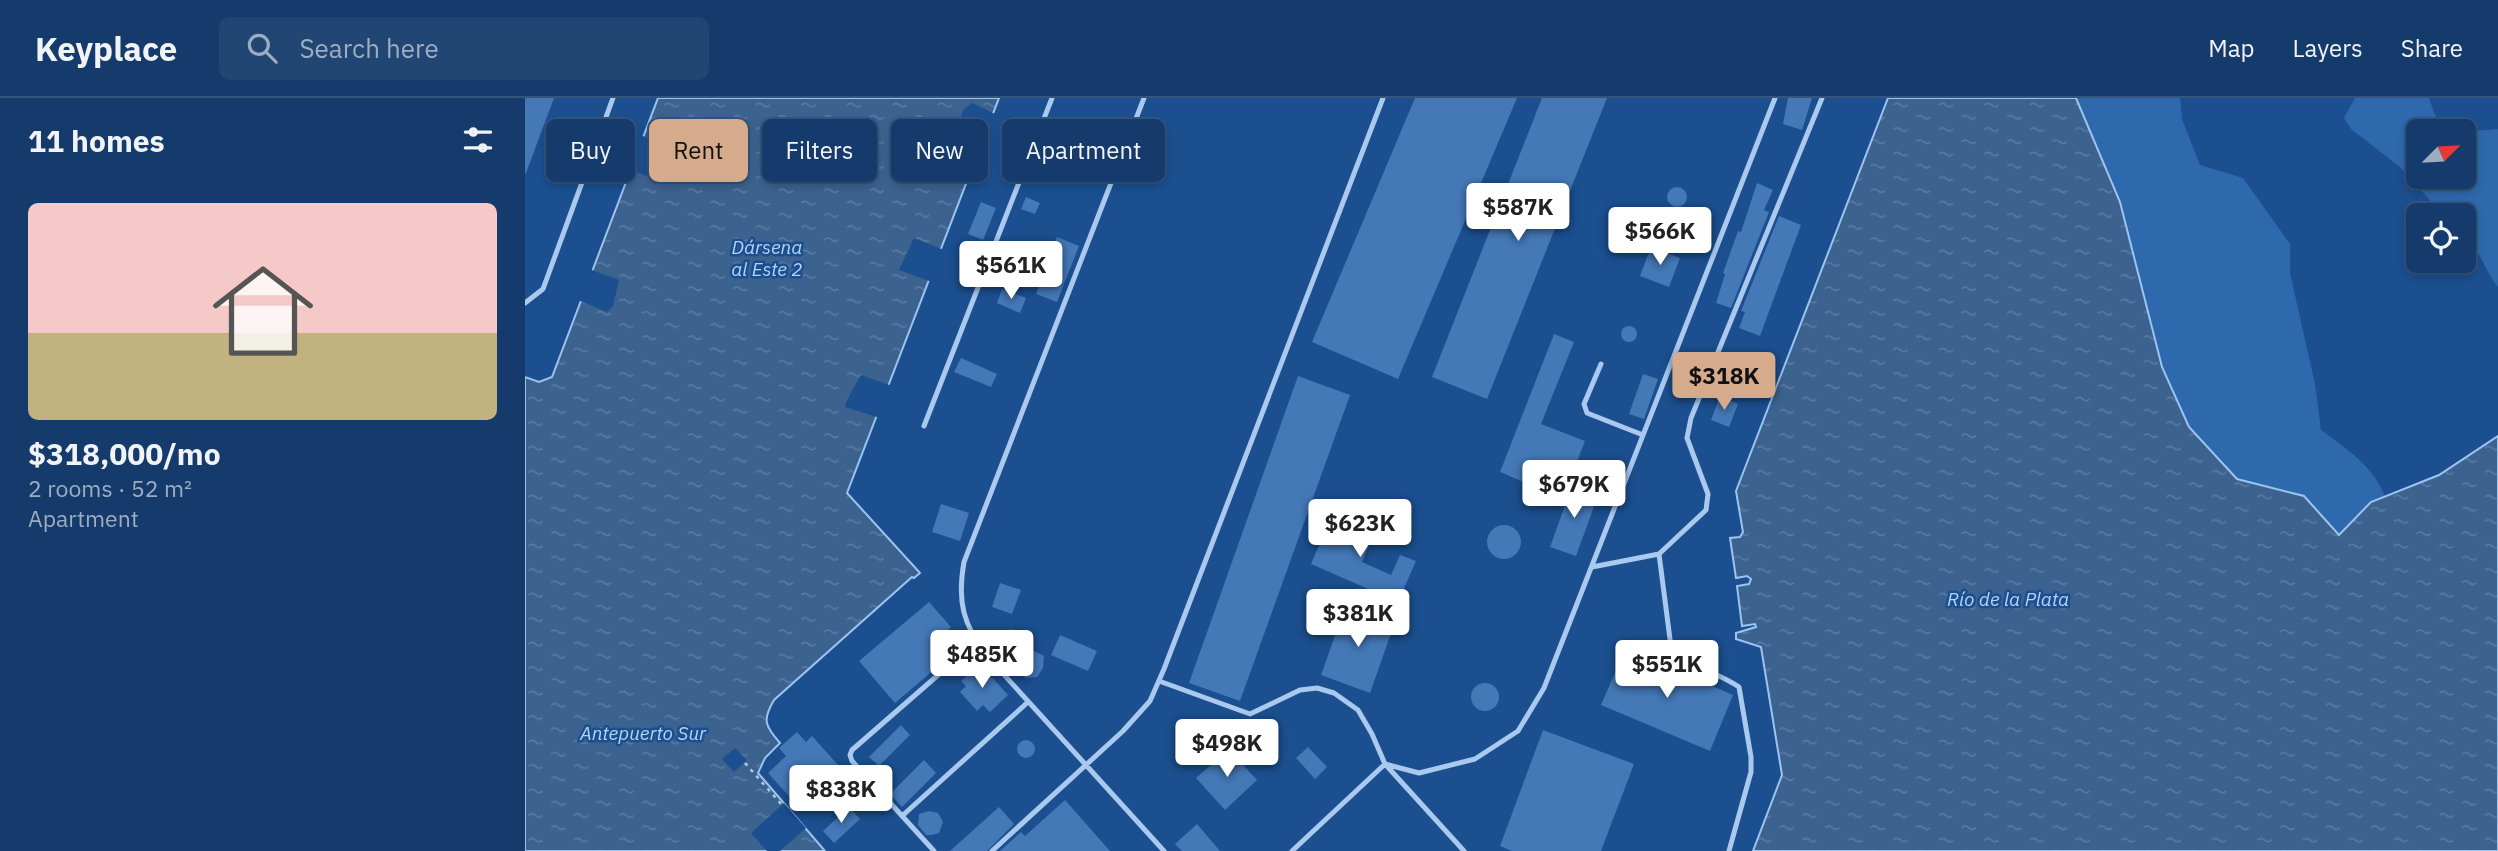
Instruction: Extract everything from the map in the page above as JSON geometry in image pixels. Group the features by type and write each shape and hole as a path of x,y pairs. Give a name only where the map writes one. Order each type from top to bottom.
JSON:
{"lane":[{"path":"525,303 543,289 613,98"},
{"path":"923,426 1052,98"},
{"path":"1144,98 964,562 961,591 964,620 976,642 1164,851"},
{"path":"992,851 1123,731 1150,701 1383,98"},
{"path":"1385,764 1419,773 1475,760 1518,731 1545,688 1775,98"},
{"path":"1592,567 1659,554 1706,510 1708,494 1687,438 1691,418 1822,98"},
{"path":"1601,364 1584,404 1587,413 1643,435"},
{"path":"1659,554 1671,647 1679,658 1724,676 1739,687 1751,772 1728,851"},
{"path":"934,851 852,761 850,755 852,750 976,642"},
{"path":"1159,681 1250,714 1300,690 1317,688 1333,693 1358,710 1385,764 1464,851"},
{"path":"902,816 1028,702"},
{"path":"1293,851 1385,764"}],"path":[{"path":"744,763 782,805"}],"shaded area":[{"path":"2076,98 2180,98 2182,119 2200,165 2243,178 2290,244 2290,273 2315,384 2321,430 2366,467 2385,496 2371,502 2339,535 2304,496 2237,479 2189,427 2162,367 2120,202"},
{"path":"2355,98 2429,98 2438,119 2406,119 2406,174 2351,129 2344,118"},
{"path":"2498,129 2498,287 2476,251 2476,203 2432,203 2420,189 2476,189 2476,130"}],"water":[{"name":"Dársena al Este 2","path":"658,98 999,98 988,127 988,119 891,119 891,182 967,182 847,493 920,573 912,577 774,700 768,713 768,727 780,743 765,758 758,773 825,851 525,851 525,377 539,382 552,377 626,182 635,182 635,159 649,122 649,182 748,182 748,119 650,119"},
{"name":"Río de la Plata","path":"1888,98 2076,98 2120,202 2162,367 2189,427 2237,479 2304,496 2339,535 2371,502 2439,475 2498,436 2498,851 1753,851 1782,775 1761,647 1736,639 1736,633 1756,627 1755,624 1742,626 1737,586 1749,584 1751,579 1747,576 1736,578 1730,538 1740,537 1743,532 1736,491"}],"pier":[{"path":"972,103 997,115 988,138 988,119 960,119 963,110"},
{"path":"640,135 649,138 649,177 635,172 635,149"},
{"path":"914,238 944,250 932,282 899,270"},
{"path":"589,269 619,280 613,306 607,312 578,300"},
{"path":"861,375 892,386 880,418 845,407"},
{"path":"735,748 747,760 734,772 722,759"},
{"path":"784,803 806,828 780,851 767,851 751,833"}],"building":[{"path":"525,98 554,98 526,173"},
{"path":"1415,98 1517,98 1398,379 1312,342"},
{"path":"1542,98 1607,98 1487,399 1432,377"},
{"path":"1788,98 1812,98 1802,130 1783,124"},
{"path":"1757,183 1773,190 1764,210 1769,212 1731,308 1716,303 1725,274 1723,273 1738,231 1741,232"},
{"path":"1677,187 1684,190 1687,197 1684,204 1677,207 1670,204 1667,197 1670,190"},
{"path":"1026,197 1040,203 1035,214 1021,209"},
{"path":"981,202 996,208 983,240 968,234"},
{"path":"1779,216 1801,225 1760,336 1739,328 1745,312 1741,311"},
{"path":"1057,237 1079,246 1057,302 1036,294"},
{"path":"1651,247 1680,258 1669,287 1640,276"},
{"path":"997,261 1011,266 1006,278 992,273"},
{"path":"1002,289 1026,298 1020,313 997,303"},
{"path":"1626,326 1632,326 1637,334 1635,340 1626,342 1621,337 1621,331"},
{"path":"1554,334 1574,342 1541,424 1585,441 1566,490 1529,475 1526,483 1500,472"},
{"path":"961,358 997,374 991,387 954,372"},
{"path":"1643,374 1658,379 1644,419 1629,414"},
{"path":"1298,376 1350,395 1240,701 1189,683"},
{"path":"1720,396 1738,404 1729,427 1711,420"},
{"path":"1573,483 1599,493 1576,556 1550,547"},
{"path":"941,504 969,513 960,541 932,532"},
{"path":"1353,513 1378,524 1362,562 1391,575 1400,555 1416,561 1398,602 1311,564 1327,526 1344,533"},
{"path":"1504,525 1516,530 1521,542 1516,554 1504,559 1492,554 1487,542 1492,530"},
{"path":"1000,583 1021,590 1012,614 992,607"},
{"path":"929,602 951,627 942,636 955,652 895,703 859,661"},
{"path":"1346,605 1395,622 1370,693 1321,675"},
{"path":"1011,629 1021,636 1025,650 1044,656 1043,668 1037,677 1026,678 1021,675 1016,666 1016,656 1006,655 998,649 999,634"},
{"path":"1060,635 1097,651 1088,671 1051,655"},
{"path":"1625,649 1733,695 1710,751 1601,705"},
{"path":"980,664 1008,695 990,712 983,705 977,711 960,692 966,686 961,681"},
{"path":"1485,683 1495,687 1499,697 1495,707 1485,711 1475,707 1471,697 1475,687"},
{"path":"901,725 910,735 879,766 869,757"},
{"path":"1543,730 1634,764 1601,851 1512,851 1500,846"},
{"path":"797,732 806,742 812,736 839,766 797,805 768,773 786,756 779,748"},
{"path":"1022,740 1030,740 1035,749 1033,756 1022,758 1017,753 1017,745"},
{"path":"1308,747 1327,767 1315,779 1296,758"},
{"path":"1229,749 1257,780 1225,810 1196,778"},
{"path":"924,760 936,773 902,807 890,794"},
{"path":"1065,800 1110,851 1000,851 1021,832 1025,836"},
{"path":"849,807 860,819 834,843 823,831"},
{"path":"999,807 1014,824 987,851 950,851"},
{"path":"929,811 938,813 943,822 939,833 926,835 918,825 919,814"},
{"path":"1197,824 1220,851 1182,851 1175,844"}],"water label":[{"name":"Antepuerto Sur","path":"643,733"}]}
